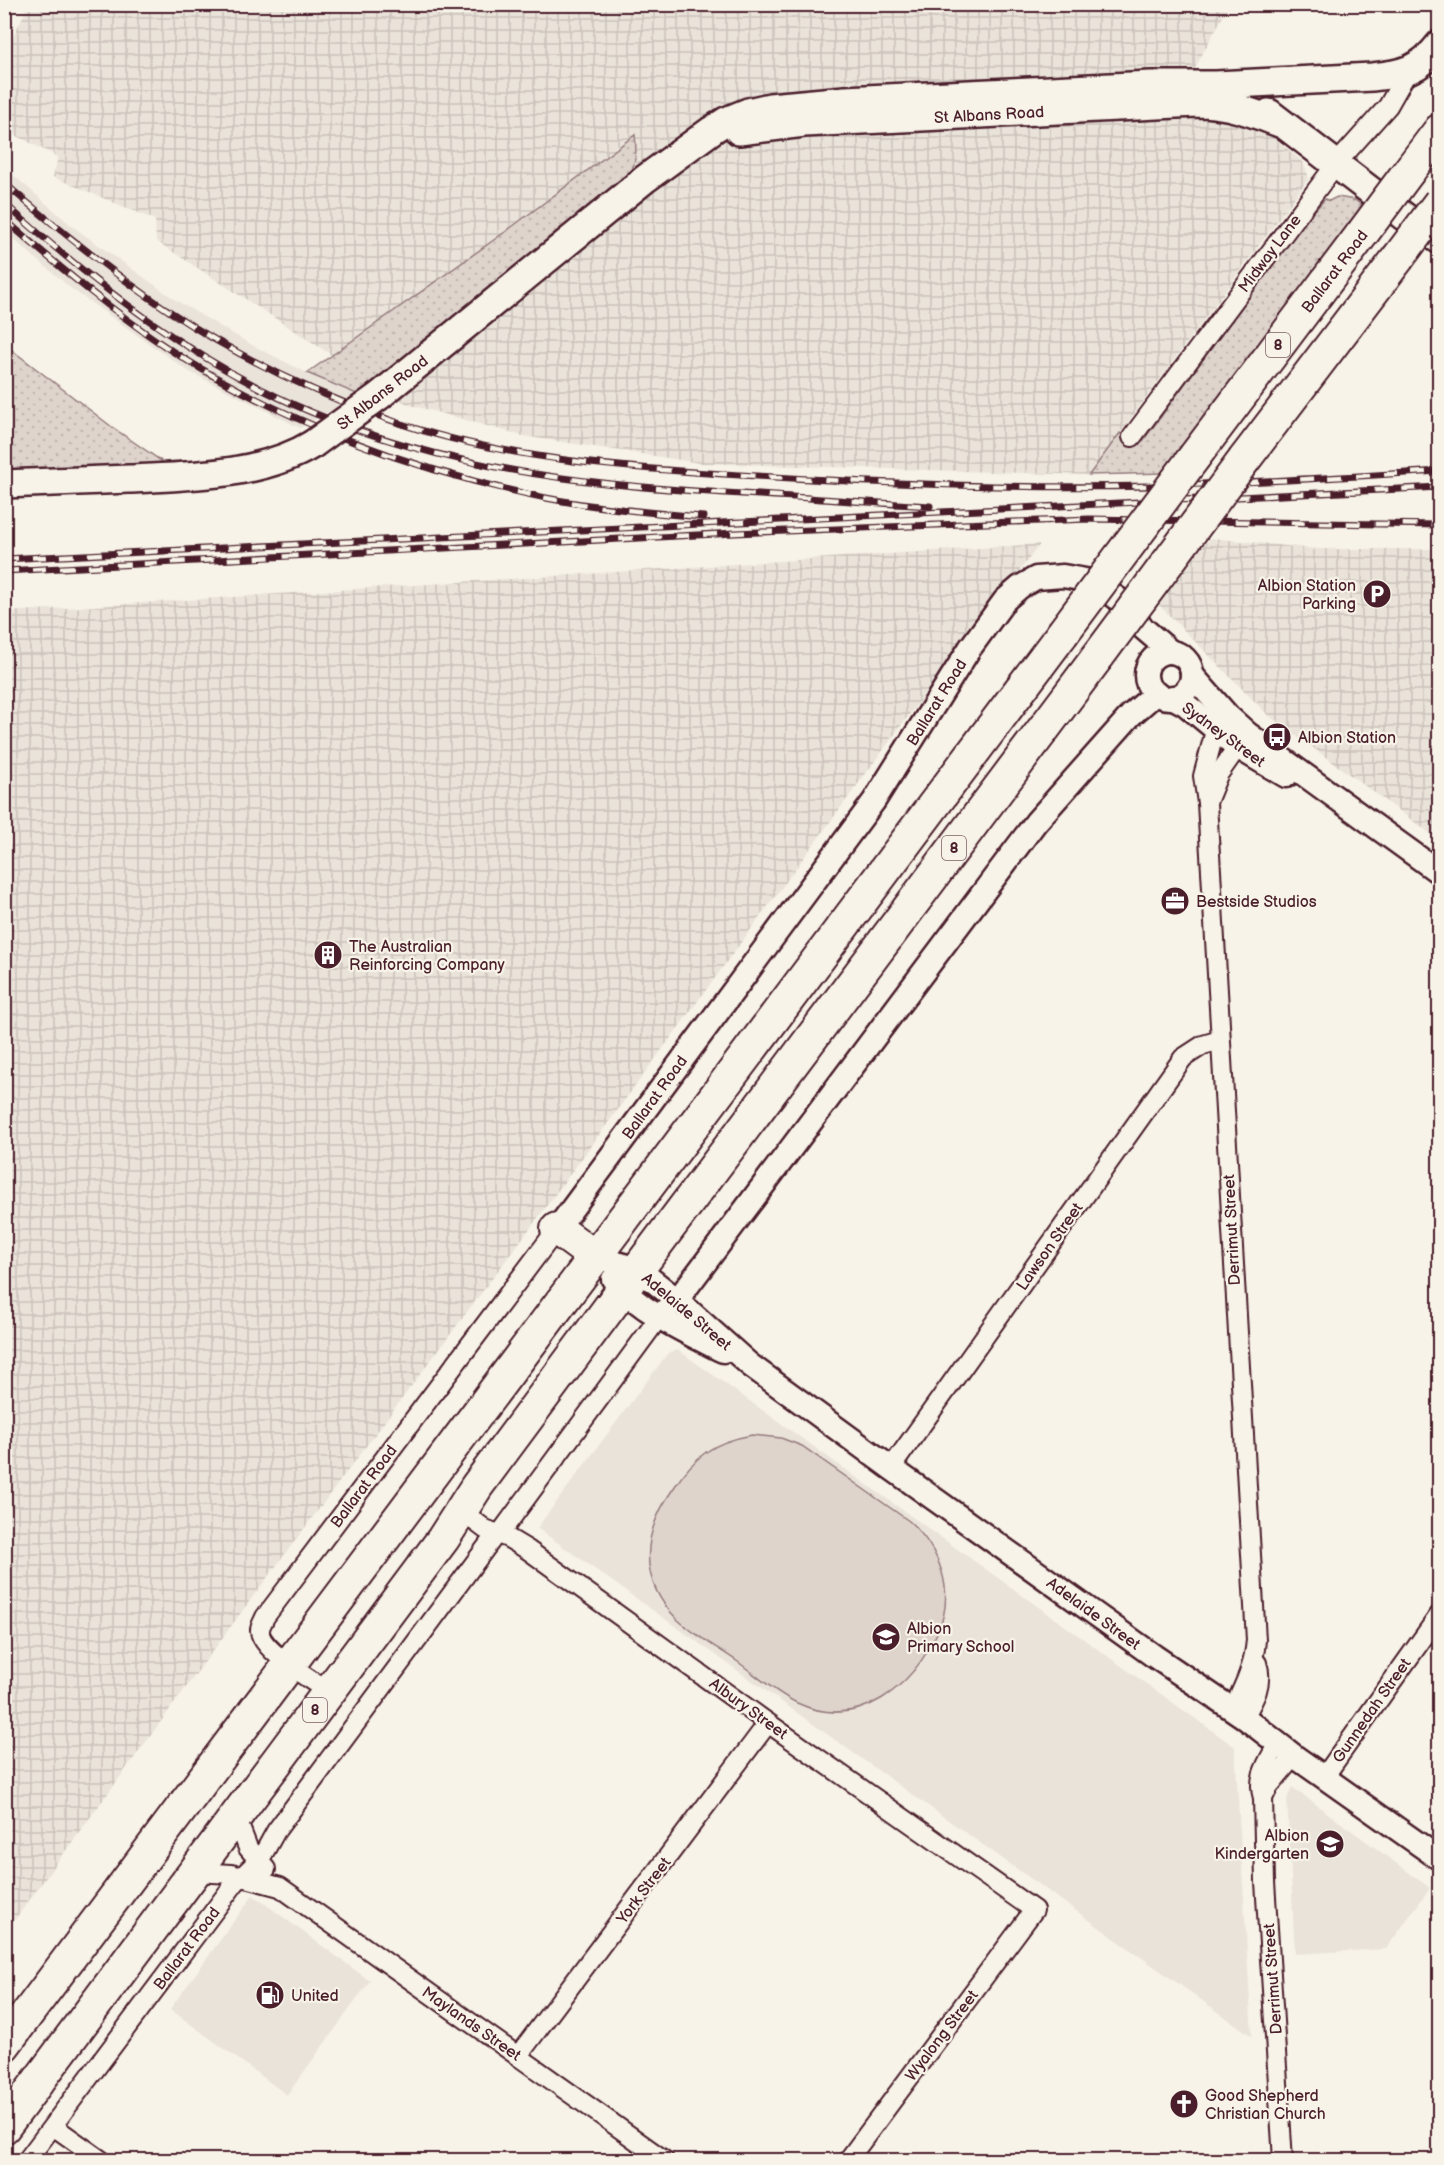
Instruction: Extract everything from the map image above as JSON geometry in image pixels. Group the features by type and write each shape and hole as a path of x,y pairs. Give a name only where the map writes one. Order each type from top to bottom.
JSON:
{"highway":[{"name":"Ballarat Road","path":"4,2045 1440,130"},
{"name":"8","path":"4,2127 443,1539 477,1486 630,1280 1440,202"},
{"path":"557,1229 596,1257"}],"main road":[{"name":"St Albans Road","path":"1064,99 1151,85 1216,85 1372,78 1408,71 1421,64 1440,44"},
{"name":"St Albans Road","path":"1216,85 1232,89 1253,101 1440,240"},
{"name":"St Albans Road","path":"4,484 197,476 274,461 301,451 379,396 645,179 726,121 748,112 770,107 805,113 845,100 1064,99 1209,103 1238,108 1282,124"}],"street":[{"name":"Midway Lane","path":"1132,437 1335,164 1388,106 1408,71"},
{"name":"Ballarat Road","path":"328,1692 290,1665 263,1641 260,1630 266,1617 874,801 970,648 1005,600 1020,587 1036,578 1064,576 1091,581 1118,598 1144,629 1171,652"},
{"path":"1171,652 1186,660 1192,675 1188,687 1178,696 1164,695 1148,683 1147,670 1153,659 1171,652"},
{"name":"Sydney Street","path":"1192,675 1221,709 1242,740"},
{"path":"660,1317 676,1299 1036,822 1131,715 1164,695"},
{"name":"Sydney Street","path":"1164,695 1185,704 1215,731 1242,740 1341,803 1440,873"},
{"name":"Derrimut Street","path":"1215,731 1203,776 1255,1628 1254,1656 1260,1673 1256,1695 1238,1713"},
{"name":"Derrimut Street","path":"1206,803 1218,775 1242,740"},
{"name":"Lawson Street","path":"891,1468 1183,1058 1203,1045 1220,1040"},
{"name":"Adelaide Street","path":"596,1257 630,1280 676,1299 750,1365 1440,1859"},
{"name":"Adelaide Street","path":"630,1280 660,1317 750,1365"},
{"name":"Ballarat Road","path":"27,2160 241,1876 265,1852 276,1832 660,1317"},
{"name":"Albury Street","path":"461,1511 486,1529 528,1550 768,1723 1034,1910"},
{"name":"Gunnedah Street","path":"1324,1777 1440,1614"},
{"name":"York Street","path":"518,2056 768,1723"},
{"name":"Derrimut Street","path":"1283,2160 1265,1882 1263,1798 1286,1749"},
{"name":"Maylands Street","path":"236,1817 244,1840 280,1887 664,2160"},
{"name":"Maylands Street","path":"195,1872 221,1872 280,1887"},
{"name":"Wyalong Street","path":"848,2160 1034,1910"},
{"path":"53,2126 101,2160"}],"shaded area":[{"path":"29,4 1229,5 1169,116 1227,118 1266,131 1303,162 1309,178 1089,475 700,463 523,436 407,404 156,241 155,220 53,177 58,157 5,130 4,55"},
{"path":"635,135 635,158 627,180 359,395 307,373 505,232"},
{"path":"4,167 72,226 177,301 252,345 307,373 359,395 300,428 188,371 73,290 5,232"},
{"path":"1337,197 1355,200 1362,206 1165,473 1089,475 1120,433 1143,441 1302,225 1325,199 1329,201"},
{"path":"4,344 112,427 164,463 98,469 5,472"},
{"path":"1211,538 1316,549 1439,549 1439,840 1268,715 1152,598"},
{"path":"1040,544 906,719 5,1933 5,612"},
{"name":"Albion Primary School","path":"678,1350 1235,1747 1252,2036 537,1528 668,1353"},
{"path":"752,1435 781,1438 802,1446 909,1521 920,1532 937,1558 945,1586 943,1616 938,1631 914,1670 899,1686 863,1707 842,1712 820,1710 789,1699 685,1626 665,1605 656,1589 650,1573 648,1556 650,1539 655,1522 673,1489 697,1459 706,1452 715,1446"},
{"name":"Albion Kindergarten","path":"1292,1787 1430,1888 1386,1949 1295,1954 1287,1799"},
{"name":"United","path":"253,1895 370,1981 287,2095 170,2009"}],"railway":[{"path":"4,183 128,283 172,313 251,360 306,386 390,420 479,445 571,461 665,470 954,485 1151,486 1440,471"},
{"path":"4,203 112,293 188,347 269,393 367,433 422,450 477,463 587,481 643,487 930,506"},
{"path":"4,219 86,288 128,321 172,351 215,377 305,422 400,459 497,487 585,505 704,517"},
{"path":"4,559 1440,487"},
{"path":"4,571 735,533 1089,519 1440,525"}],"place":[{"name":"Albion Station Parking","path":"1377,594"},
{"name":"Albion Station","path":"1277,737"},
{"name":"Bestside Studios","path":"1175,901"},
{"name":"The Australian Reinforcing Company","path":"328,955"},
{"name":"Albion Primary School","path":"886,1637"},
{"name":"Albion Kindergarten","path":"1330,1844"},
{"name":"United","path":"270,1995"},
{"name":"Good Shepherd Christian Church","path":"1184,2104"}]}
